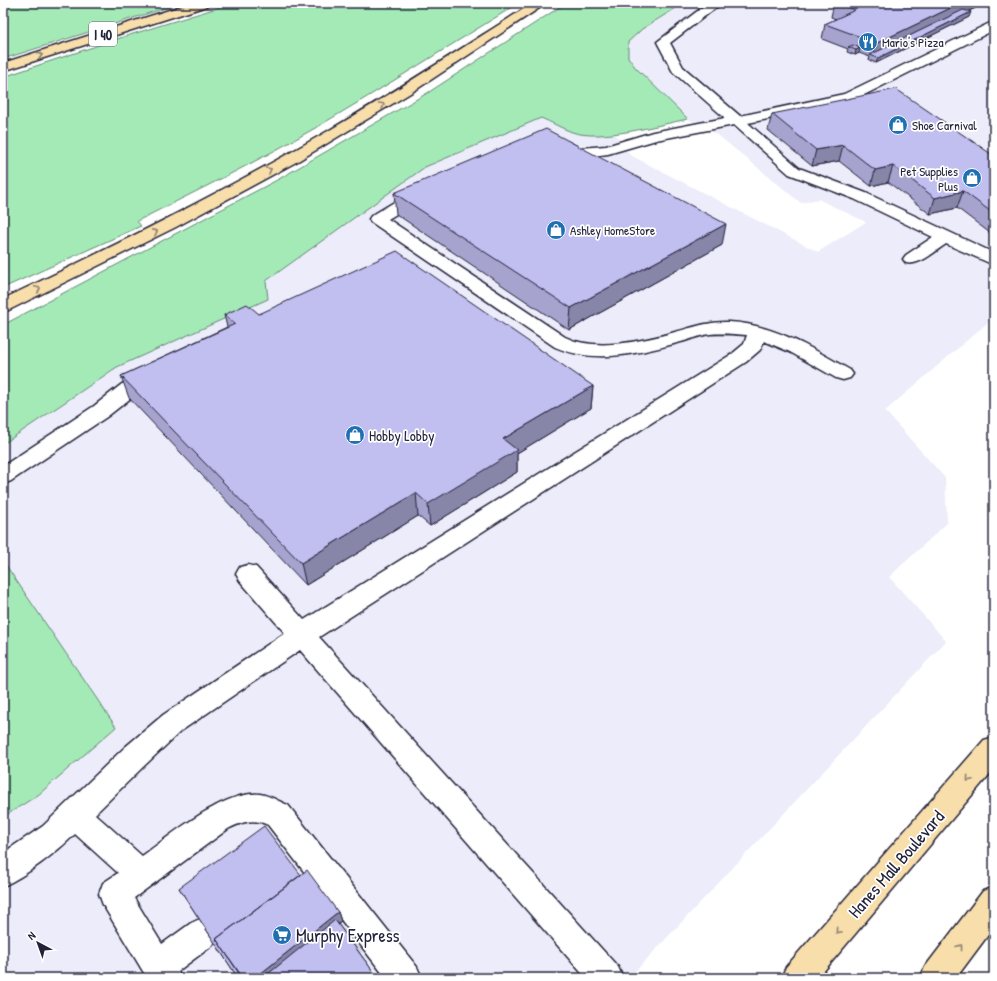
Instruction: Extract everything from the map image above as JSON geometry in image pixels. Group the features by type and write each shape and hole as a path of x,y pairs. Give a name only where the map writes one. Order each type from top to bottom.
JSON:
{"main road":[{"name":"I 40","path":"3,67 203,3"},
{"path":"3,306 139,240 276,166 384,104 541,3"},
{"name":"Hanes Mall Boulevard","path":"797,978 994,750"},
{"path":"936,978 994,902"}],"lane":[{"path":"716,3 663,42 678,70 794,171 860,196 994,260"},
{"path":"550,139 577,153 608,150 654,136 849,97 994,26"},
{"path":"438,183 377,219 558,341 574,348 590,351 625,347 679,337 711,328 736,328 757,332 787,342 844,374"},
{"path":"912,259 945,237"},
{"path":"3,871 54,836 134,757 172,722 303,634 739,358 752,346 757,332"},
{"path":"3,476 94,415 129,389 170,370"},
{"path":"248,574 303,634 607,978"},
{"path":"202,934 161,972 114,894 218,819 238,810 260,806 278,815 303,859 360,934 397,975"},
{"path":"75,815 140,874"}],"shaded area":[{"path":"684,3 994,3 994,317 885,411 945,478 947,523 889,577 946,641 629,978 3,978 3,817 38,795 116,727 3,561 3,444 117,367 268,299 266,281 425,167 541,118 573,132 592,135 614,133 630,155 818,252 866,222 818,199 801,203 719,136 688,119 635,67 628,57 628,42 642,29"}],"green space":[{"path":"3,3 181,3 3,59"},
{"path":"233,3 519,3 295,140 137,221 141,226 3,288 3,77 123,37"},
{"path":"566,3 684,3 642,29 628,42 628,57 635,67 688,119 629,132 584,135 564,129 541,118 425,167 266,281 268,299 117,367 3,444 3,325 277,180 429,92"},
{"path":"3,561 116,727 38,795 3,817"}],"building":[{"path":"835,3 961,3 877,43 825,24 855,10"},
{"path":"963,10 971,12 878,58 870,55"},
{"path":"853,45 860,48 856,50 848,47"},
{"path":"896,89 994,156 994,214 963,191 935,198 893,166 875,170 843,145 816,150 772,114"},
{"name":"Ashley HomeStore","path":"546,129 726,224 571,308 394,193"},
{"name":"Hobby Lobby","path":"397,251 593,386 503,439 517,450 428,504 416,493 301,563 121,376 235,324 224,315 247,304 259,314"},
{"path":"264,826 301,875 216,939 242,978 238,978 179,888"},
{"name":"Murphy Express","path":"307,870 338,912 255,978 243,978 216,939"},
{"path":"335,920 378,978 263,978"}],"tunnel":[{"path":"269,884 296,863"},
{"path":"306,978 353,940"}],"place":[{"name":"Mario's Pizza","path":"868,42"},
{"name":"Shoe Carnival","path":"898,125"},
{"name":"Pet Supplies Plus","path":"972,178"},
{"name":"Ashley HomeStore","path":"556,230"},
{"name":"Hobby Lobby","path":"355,435"},
{"name":"Murphy Express","path":"282,935"}]}
